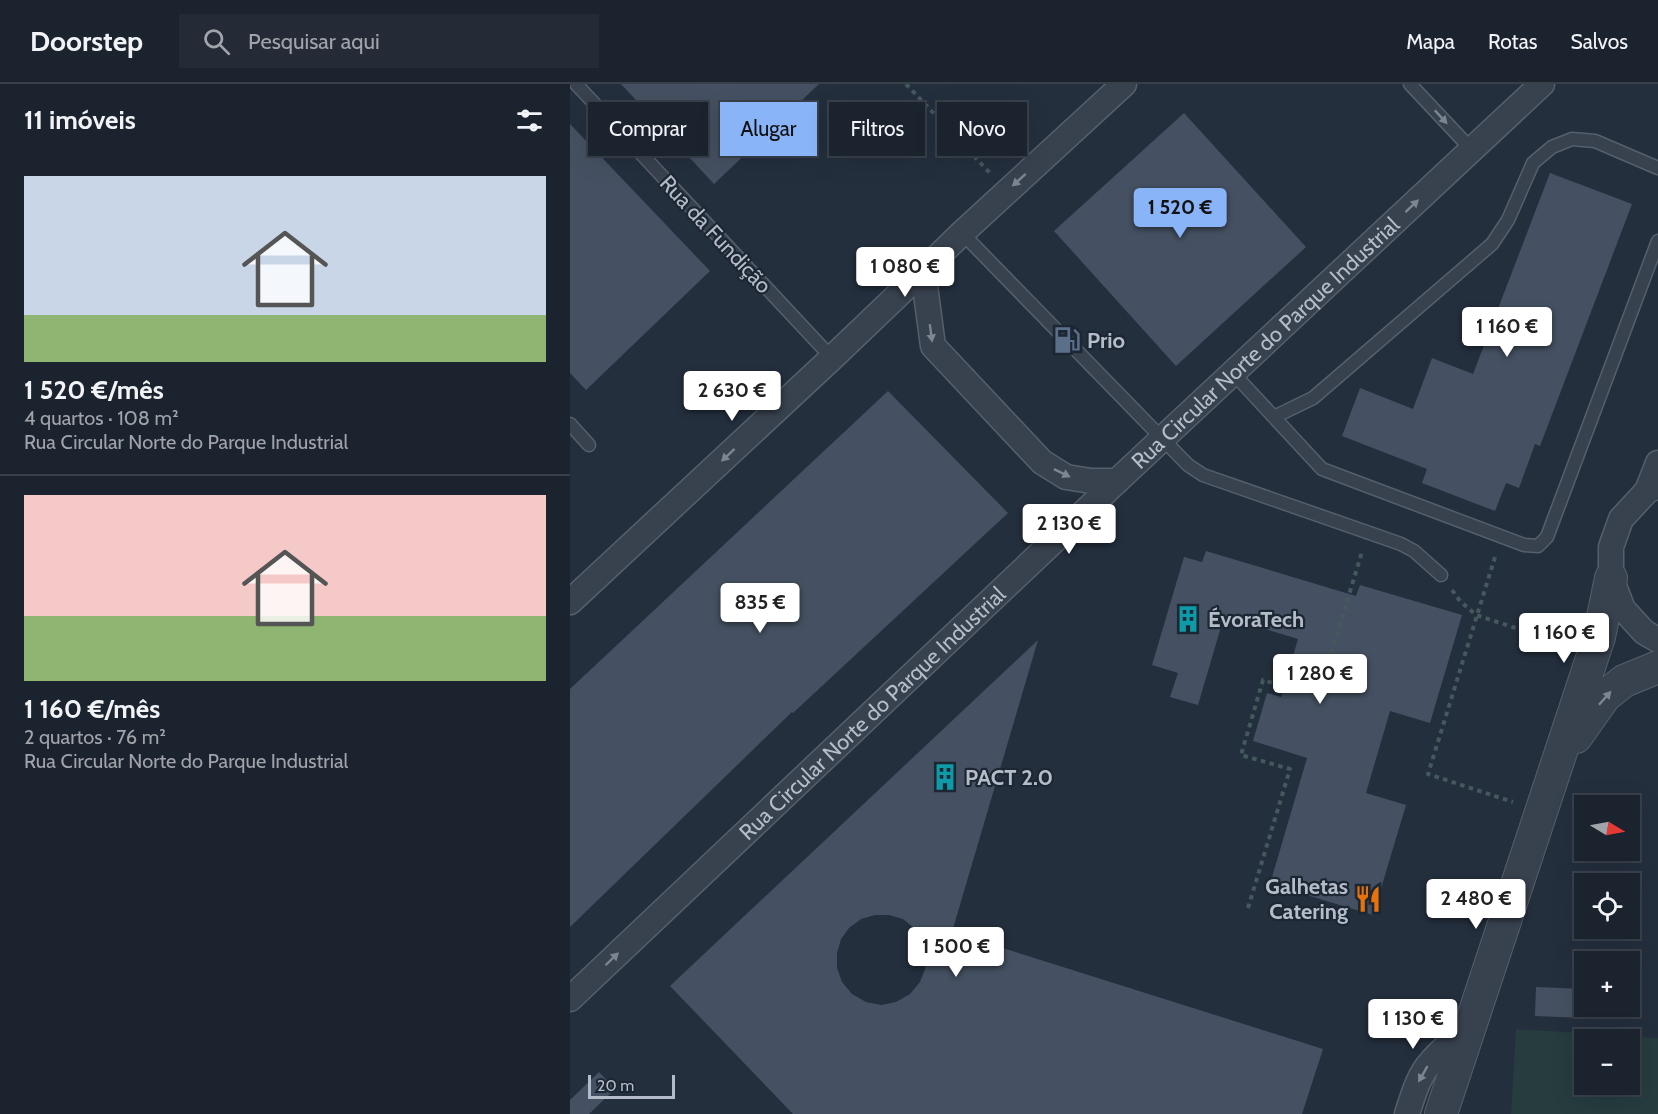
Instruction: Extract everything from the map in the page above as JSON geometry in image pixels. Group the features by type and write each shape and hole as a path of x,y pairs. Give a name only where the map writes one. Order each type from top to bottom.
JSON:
{"street":[{"path":"570,602 832,358 962,233 1124,84"},
{"name":"Rua Circular Norte do Parque Industrial","path":"570,999 1117,481 1542,84"},
{"path":"923,271 933,346 1042,462 1066,477 1091,481 1117,481"},
{"path":"1441,1114 1594,654 1611,578 1611,548 1622,519 1653,488 1658,463"},
{"path":"1611,578 1623,609 1644,632 1658,640"},
{"path":"1558,762 1605,696 1624,681 1658,667"},
{"path":"1407,1114 1422,1073 1430,1062 1465,1028 1474,1014"}],"lane":[{"name":"Rua da Fundição","path":"576,84 832,358"},
{"path":"1410,84 1472,150"},
{"path":"1274,417 1313,398 1492,244 1508,220 1533,163 1552,147 1572,139 1595,141 1658,168"},
{"path":"962,233 1188,465 1203,475 1401,544 1414,551 1440,575"},
{"path":"1233,373 1323,469 1524,545 1538,546 1547,537 1658,241"},
{"path":"570,424 589,445"}],"path":[{"path":"906,84 1007,191"},
{"path":"1248,908 1290,769 1241,754 1263,680 1318,697 1368,532"},
{"path":"1490,572 1428,774 1541,811"},
{"path":"1440,575 1460,601 1476,615 1594,654"}],"green space":[{"path":"1516,1029 1574,1033 1574,1095 1640,1095 1640,1037 1658,1038 1658,1114 1511,1114"}],"building":[{"path":"621,84 819,84 800,102 720,102 720,156 743,156 714,184 688,156 708,156 708,102 638,102"},
{"path":"1184,113 1306,247 1176,366 1054,231"},
{"path":"570,124 588,143 588,156 600,156 710,271 586,390 570,373"},
{"path":"1550,173 1632,204 1540,446 1535,444 1519,488 1506,483 1495,511 1422,483 1427,469 1342,436 1360,388 1413,409 1432,358 1473,374"},
{"path":"888,391 1008,513 792,712 570,927 570,689"},
{"path":"1206,551 1356,596 1360,585 1462,615 1430,723 1390,711 1366,793 1406,805 1373,915 1270,884 1307,758 1253,741 1267,693 1281,697 1298,639 1232,619 1230,622 1223,620 1198,705 1170,697 1178,673 1152,665 1184,557 1202,562"},
{"name":"PACT 2.0","path":"1038,640 952,932 1323,1049 1302,1114 793,1114 670,986","holes":["875,915 889,915 903,919 914,928 922,940 926,954 925,969 920,982 910,994 896,1002 881,1005 866,1002 852,994 842,982 837,968 837,953 841,939 849,928 861,919"]},
{"path":"1536,987 1574,989 1574,1017 1584,1018 1535,1016"},
{"path":"599,1072 615,1089 589,1114 570,1114 570,1100"}],"place":[{"name":"Prio","path":"1067,340"},
{"name":"ÉvoraTech","path":"1188,619"},
{"name":"PACT 2.0","path":"945,777"},
{"name":"Galhetas Catering","path":"1368,899"}]}
